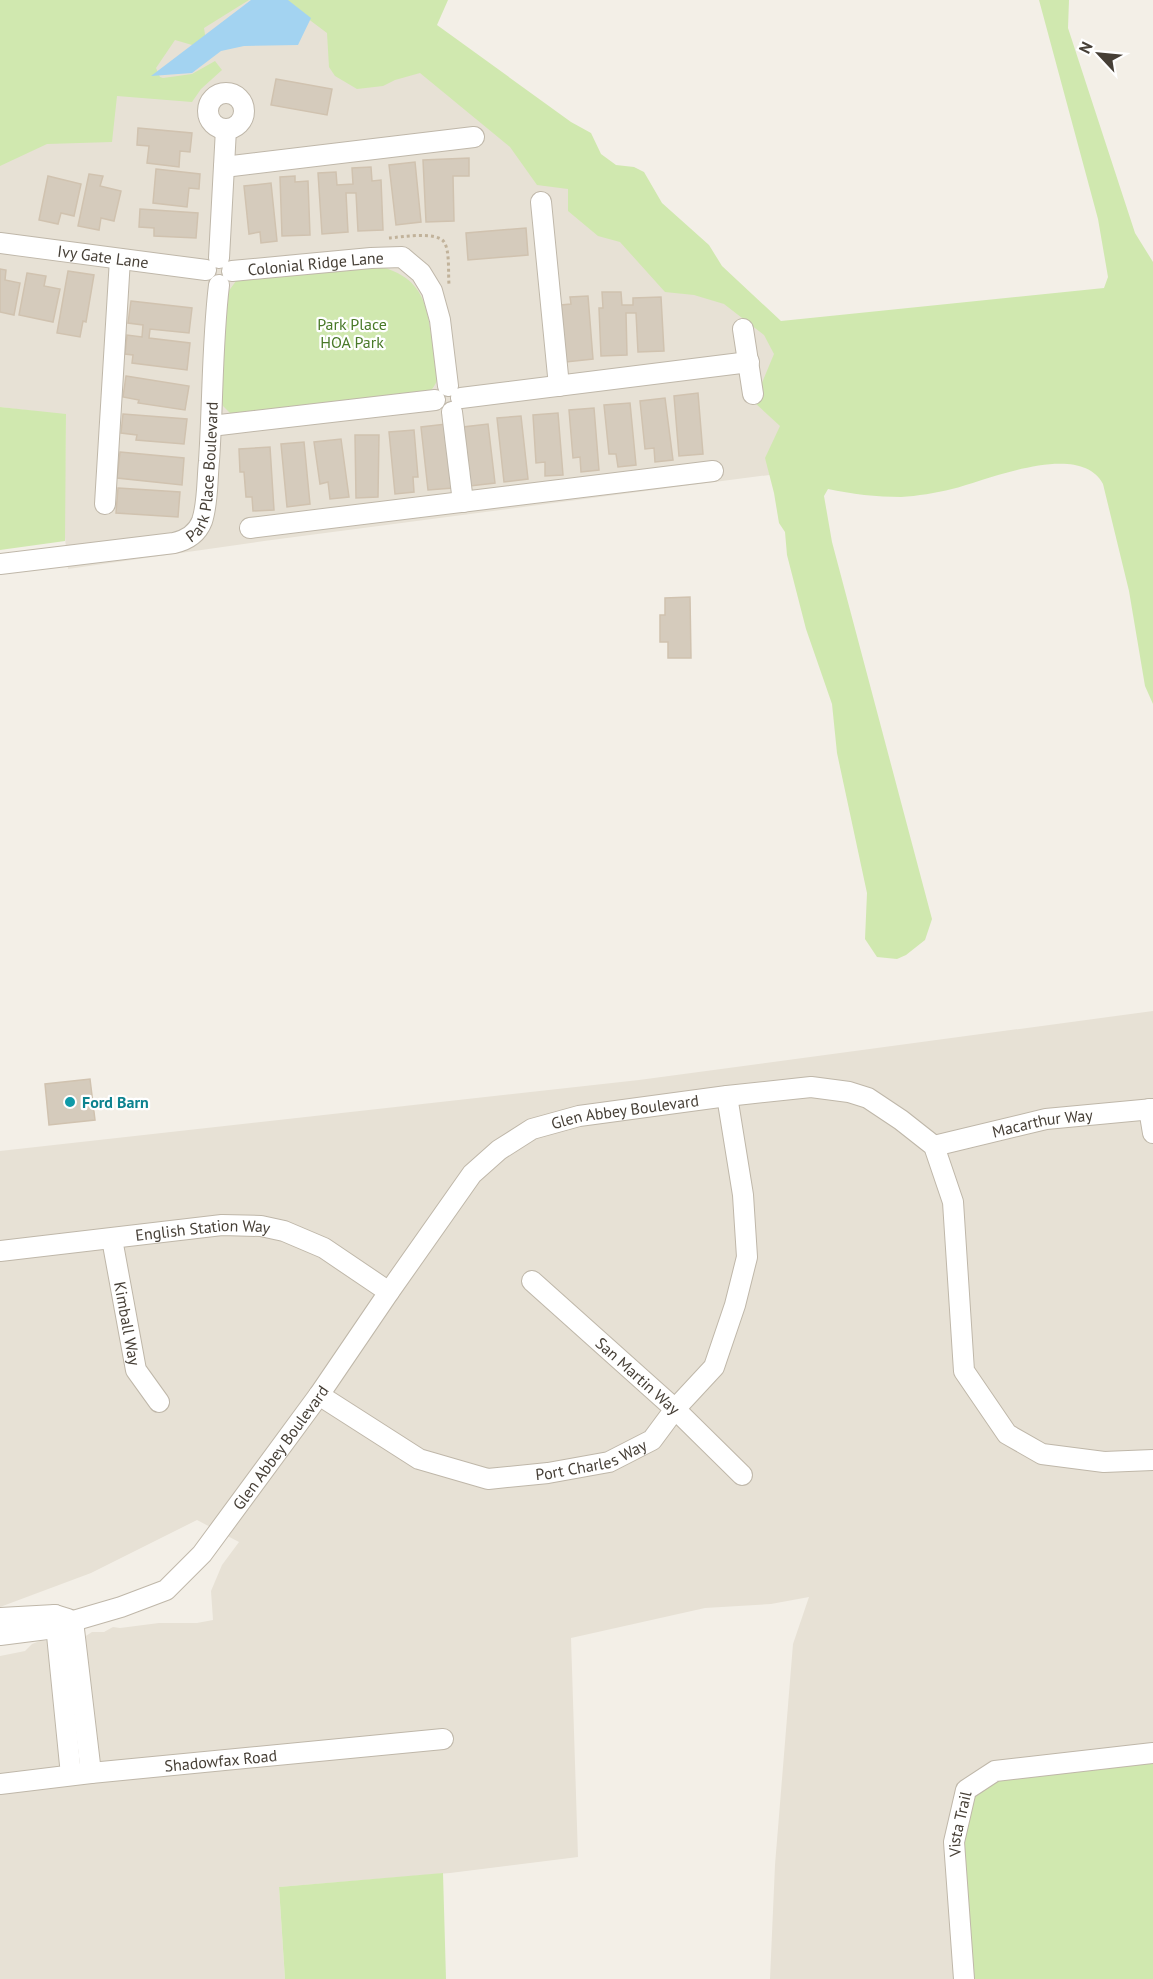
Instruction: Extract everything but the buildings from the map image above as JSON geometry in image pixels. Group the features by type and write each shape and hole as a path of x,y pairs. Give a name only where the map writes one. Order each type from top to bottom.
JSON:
{"street":[{"name":"Park Place Boulevard","path":"0,564 174,543 188,538 199,527 205,510 211,426 226,129"},
{"path":"224,167 474,137"},
{"path":"542,202 559,386"},
{"name":"Ivy Gate Lane","path":"0,243 219,271"},
{"name":"Colonial Ridge Lane","path":"219,271 402,257 421,273 432,291 440,321 449,399"},
{"path":"105,504 120,259"},
{"path":"743,329 753,394"},
{"path":"211,426 749,362"},
{"path":"449,399 463,502"},
{"path":"250,528 713,471"},
{"name":"Glen Abbey Boulevard","path":"0,1635 121,1607 166,1590 202,1554 319,1395 388,1292 472,1174 499,1150 532,1129 579,1116 812,1087 849,1092 868,1098 934,1146"},
{"name":"Port Charles Way","path":"319,1395 418,1459 488,1479 548,1473 609,1462 652,1440 675,1409 714,1366 735,1305 747,1257 743,1195 727,1096"},
{"path":"1151,1109 1153,1133"},
{"name":"Macarthur Way","path":"934,1146 1046,1119 1151,1109"},
{"path":"934,1146 953,1202 964,1371 1007,1434 1042,1454 1104,1462 1153,1460"},
{"name":"English Station Way","path":"0,1251 222,1225 261,1226 284,1231 324,1248 388,1292"},
{"name":"Kimball Way","path":"112,1239 136,1370 159,1402"},
{"name":"San Martin Way","path":"532,1281 675,1409 742,1475"},
{"name":"Glen Abbey Boulevard","path":"0,1618 61,1621"},
{"path":"61,1621 91,1773"},
{"path":"61,1621 71,1775"},
{"name":"Shadowfax Road","path":"0,1784 443,1739"},
{"name":"Vista Trail","path":"964,1979 954,1842 966,1790 995,1771 1153,1753"}],"path":[{"path":"388,238 435,235 444,240 447,248 448,284"}],"shaded area":[{"path":"188,0 401,0 780,321 807,470 68,569 64,527 66,415 0,407 0,137"},
{"path":"1153,1011 1153,1979 770,1979 775,1865 793,1644 809,1597 771,1604 705,1608 571,1638 578,1857 450,1873 279,1887 285,1979 0,1979 0,1656 25,1651 32,1644 40,1641 81,1639 92,1632 104,1632 113,1627 159,1623 197,1623 213,1620 211,1591 222,1565 239,1542 197,1520 91,1573 0,1607 0,1151 639,1080"}],"green space":[{"path":"0,0 249,0 204,28 206,41 199,47 175,40 156,68 160,77 163,78 192,74 215,61 222,70 201,89 192,102 117,96 112,142 47,144 0,166"},
{"path":"283,0 448,0 437,25 571,122 591,133 601,154 616,165 634,167 644,172 662,203 709,245 722,266 781,321 1104,288 1108,277 1098,219 1039,0 1069,0 1068,28 1135,233 1153,262 1153,704 1145,686 1129,591 1103,484 1091,471 1075,465 1055,464 1032,467 946,490 901,497 864,495 828,489 824,496 832,542 932,919 925,940 906,955 897,959 877,957 865,939 867,893 837,753 832,704 806,629 787,555 785,532 779,523 765,458 780,426 754,402 774,354 764,335 724,304 694,295 665,292 620,242 598,236 568,211 568,189 537,185 510,147 420,73 383,86 357,89 335,76 329,67 327,33"},
{"name":"Park Place HOA Park","path":"375,265 404,277 420,294 425,305 437,373 436,382 430,392 231,414 223,406 221,399 225,301 236,281"},
{"path":"0,407 66,414 65,541 0,550"},
{"path":"1153,1758 1153,1979 969,1979 960,1860 968,1803 977,1793 997,1781"},
{"path":"443,1873 446,1979 285,1979 279,1887"}],"water":[{"path":"251,0 288,0 311,18 298,45 244,46 221,51 192,73 151,76"}],"place":[{"name":"Ford Barn","path":"70,1102"}]}
